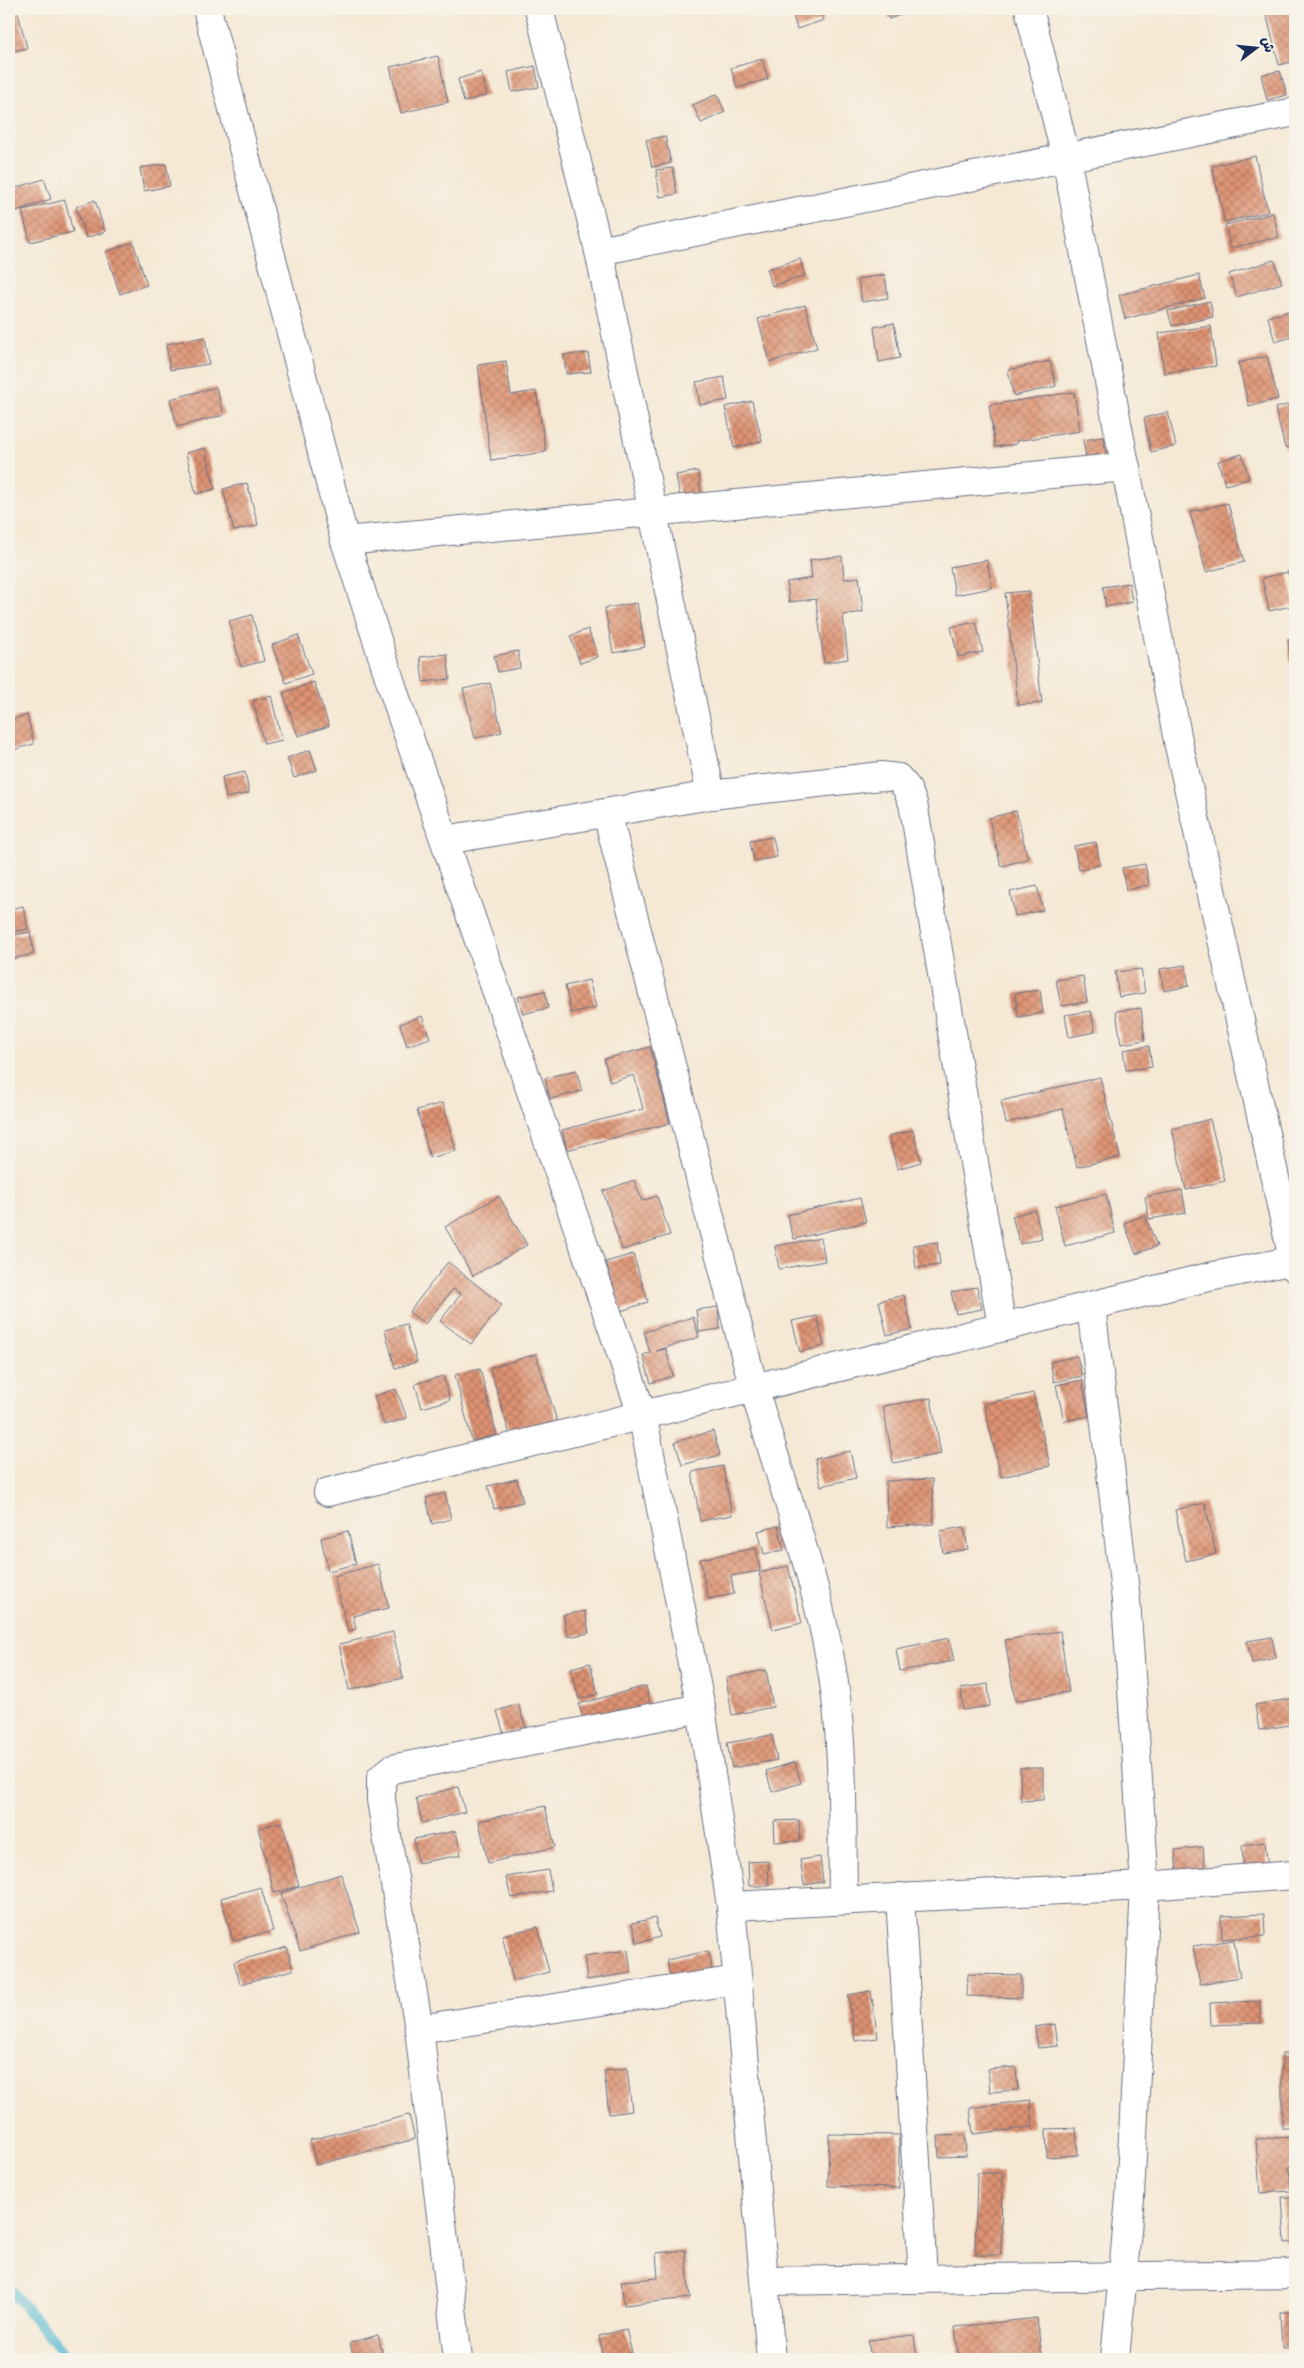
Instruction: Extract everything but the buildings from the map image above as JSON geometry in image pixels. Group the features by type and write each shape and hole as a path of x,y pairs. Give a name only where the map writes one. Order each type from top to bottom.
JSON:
{"street":[{"path":"207,9 345,541 445,840 642,1414 701,1708 731,1906 771,2359"},
{"path":"539,9 598,251 711,795"},
{"path":"328,1492 1204,1278 1295,1263 1179,746 1066,157 1029,9"},
{"path":"598,251 1295,112"},
{"path":"345,541 1126,467"},
{"path":"445,840 711,795 881,776 898,778 906,787 913,803 1002,1327"},
{"path":"607,813 753,1387 812,1585 836,1698 840,1751 843,1900"},
{"path":"1091,1306 1126,1600 1145,1886 1130,2198 1115,2359"},
{"path":"458,2359 419,2029 382,1800 381,1778 392,1768 701,1708"},
{"path":"731,1906 1145,1886 1295,1875"},
{"path":"900,1897 923,2277"},
{"path":"419,2029 737,1980"},
{"path":"765,2281 923,2277 1123,2277 1295,2274"}],"waterway":[{"path":"9,2288 69,2359"}]}
